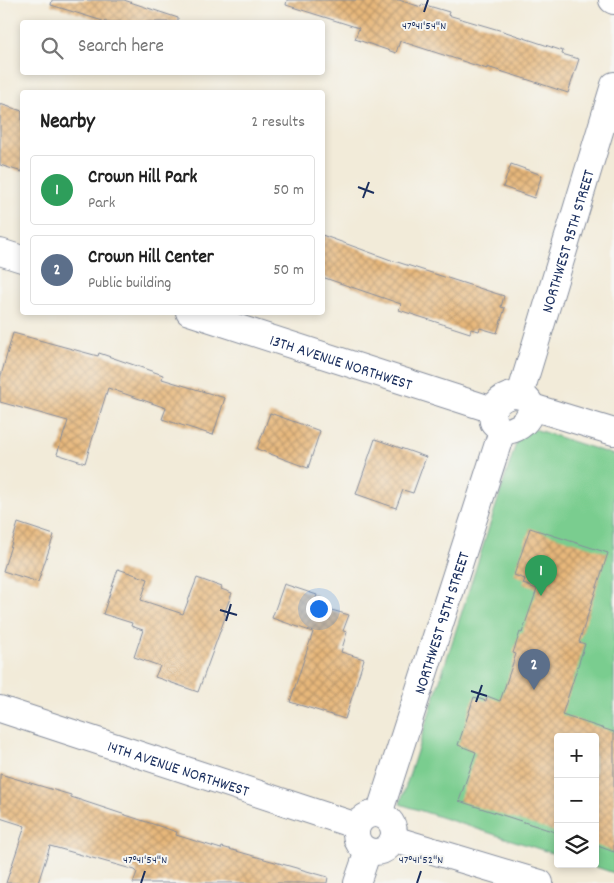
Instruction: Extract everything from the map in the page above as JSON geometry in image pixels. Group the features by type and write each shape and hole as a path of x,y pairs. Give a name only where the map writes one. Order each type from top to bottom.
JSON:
{"street":[{"name":"NORTHWEST 95TH STREET","path":"526,401 614,85"},
{"path":"0,252 20,258"},
{"name":"13TH AVENUE NORTHWEST","path":"198,315 498,421"},
{"path":"498,421 497,402 502,398 512,395 614,432"},
{"name":"NORTHWEST 95TH STREET","path":"368,820 498,421"},
{"name":"14TH AVENUE NORTHWEST","path":"0,709 368,820"},
{"path":"388,818 394,829 393,839 389,846 379,852 368,850 358,842 356,835 368,820 388,818"},
{"path":"393,839 540,883"},
{"path":"357,883 368,850"}],"green space":[{"path":"522,425 614,455 614,873 599,868 599,733 554,733 554,854 400,804"}],"building":[{"path":"52,0 124,0 178,18 178,20 100,20 51,5"},
{"path":"287,0 399,0 421,7 422,4 449,12 448,15 563,51 562,54 579,59 568,93 400,41 396,53 355,39 359,28 286,5"},
{"path":"0,104 20,110 20,171 0,165"},
{"path":"511,164 542,175 534,198 503,187"},
{"path":"325,236 391,260 504,296 501,307 505,308 497,333 480,328 479,331 471,329 470,333 399,310 401,304 325,278"},
{"path":"13,333 98,356 99,353 163,375 162,379 225,398 213,435 162,419 166,408 108,388 85,463 57,454 68,421 0,402 0,379"},
{"path":"270,413 320,431 308,468 257,449"},
{"path":"375,439 426,457 413,493 403,490 396,508 356,494"},
{"path":"18,523 54,535 38,582 3,571"},
{"path":"530,528 608,553 579,642 585,644 562,715 614,732 614,852 599,846 599,733 554,733 554,832 459,801 476,752 458,745 474,697 486,701 487,696 500,701 516,654 513,653 537,589 523,584 525,579 514,575"},
{"path":"118,569 148,579 141,600 183,614 197,578 222,587 221,589 232,593 198,692 155,677 160,666 134,657 143,630 131,626 132,623 103,614"},
{"path":"284,584 317,595 314,605 349,615 343,631 347,632 341,652 364,659 345,719 290,702 313,632 272,618"},
{"path":"0,774 71,795 71,797 177,832 176,835 221,849 222,847 328,877 327,883 133,883 137,872 135,870 50,846 38,883 6,883 25,826 0,818"}],"place":[{"name":"Crown Hill Park","path":"541,596"},
{"name":"Crown Hill Center","path":"534,690"}]}
